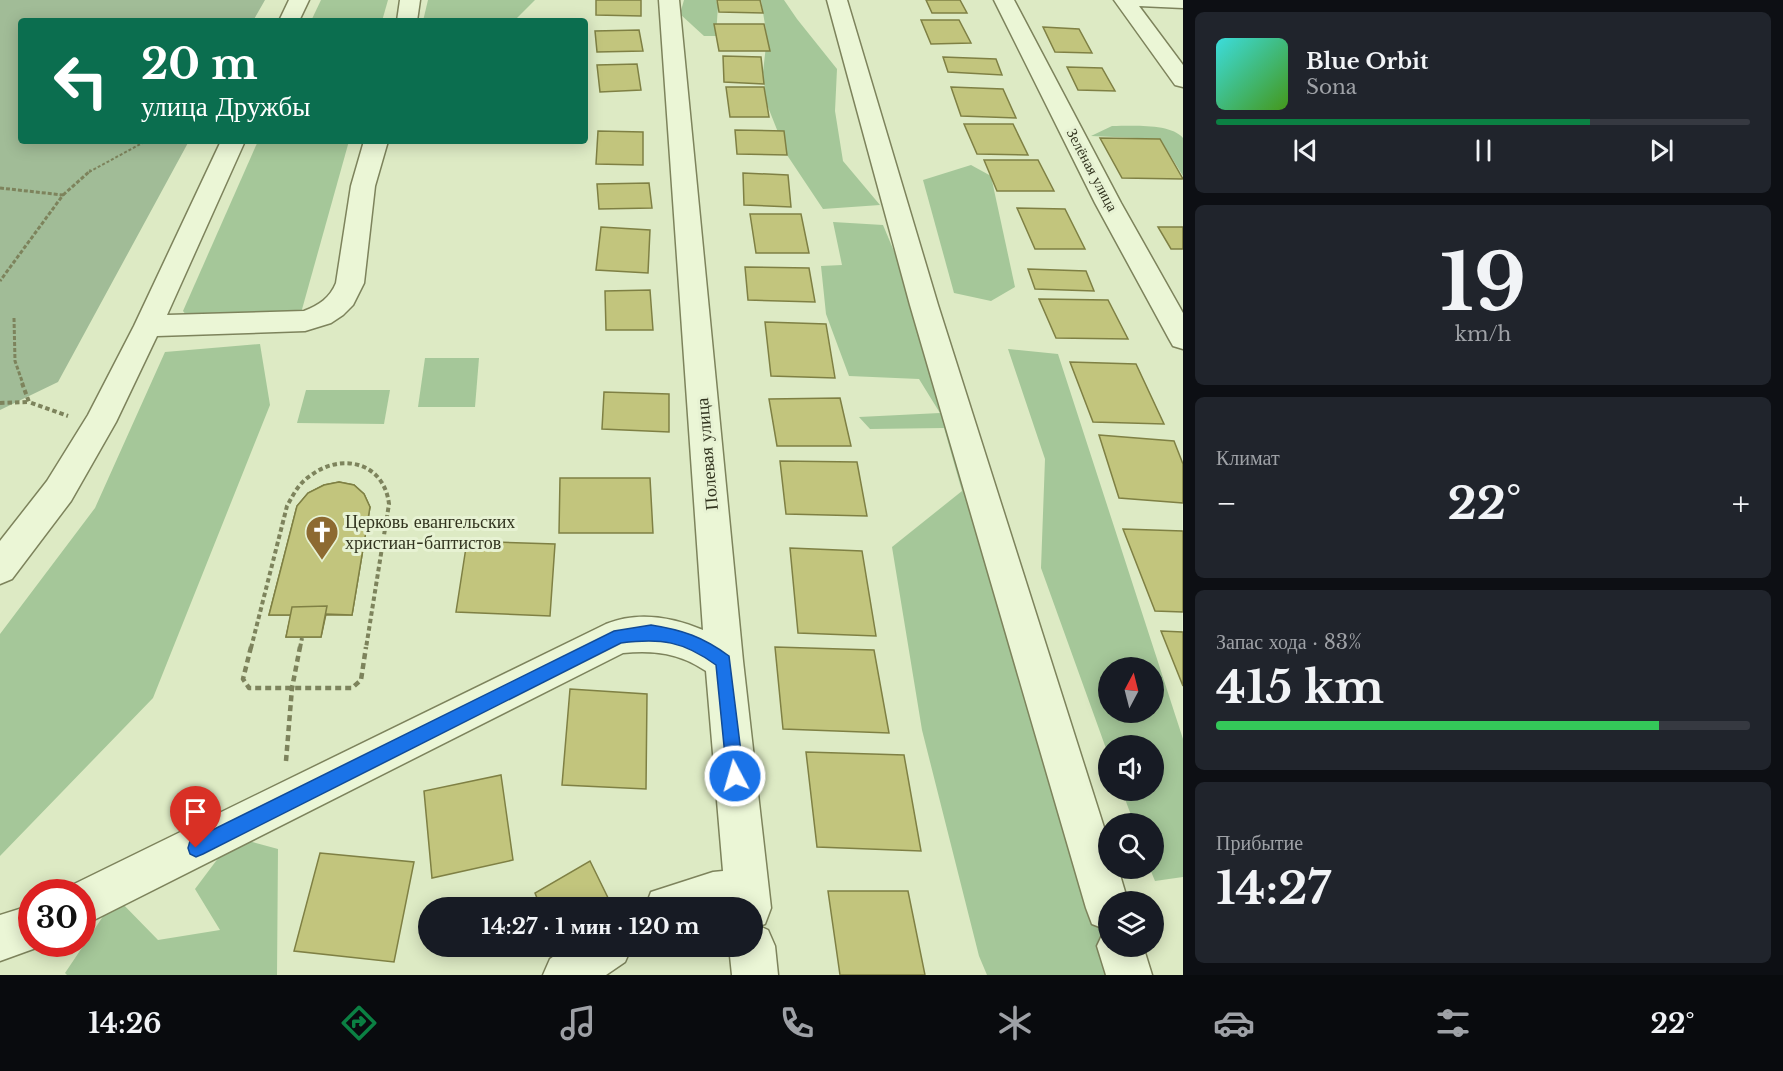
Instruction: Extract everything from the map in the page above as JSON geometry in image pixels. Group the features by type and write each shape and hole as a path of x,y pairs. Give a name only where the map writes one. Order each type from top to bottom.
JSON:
{"street":[{"path":"290,18 299,0"},
{"path":"407,18 410,0"},
{"name":"Полевая улица","path":"669,0 724,661 748,897"},
{"path":"837,0 924,305 1103,891"},
{"name":"Зелёная улица","path":"1004,0 1108,203 1183,339"},
{"path":"1126,0 1183,2"},
{"path":"1126,0 1183,80"},
{"path":"0,568 58,491 100,422 148,326 232,144"},
{"path":"148,326 305,321 323,316 335,308 346,296 350,283 363,186 375,144"},
{"path":"96,897 619,636 651,632 677,636 701,645 724,661"},
{"path":"703,897 713,894 734,897"},
{"path":"0,938 18,932"},
{"path":"566,975 593,957"},
{"path":"753,957 755,975"},
{"path":"1123,957 1129,975"}],"path":[{"path":"0,280 63,195 90,171 140,144"},
{"path":"0,188 63,195"},
{"path":"14,318 15,362 29,402"},
{"path":"0,403 29,402 64,415 100,422"},
{"path":"344,463 364,466 379,475 388,489 389,504 383,543 361,680 352,688 249,688 243,679 287,506 296,489 307,476 325,466 344,463"},
{"path":"368,521 387,522"},
{"path":"383,543 440,544"},
{"path":"298,797 285,757 292,688 302,638"}],"green space":[{"path":"0,0 265,0 255,18 18,18 18,144 187,144 58,382 0,410"},
{"path":"321,0 388,0 383,18 312,18"},
{"path":"428,0 535,0 517,18 424,18"},
{"path":"684,0 716,0 718,6 716,36 704,36 680,14"},
{"path":"761,0 784,0 837,69 835,111 843,161 880,205 823,209 787,155 766,102 763,72 767,37"},
{"path":"1112,126 1150,126 1177,133 1183,138 1183,176 1160,139 1091,136"},
{"path":"257,144 348,144 301,313 194,325 183,311"},
{"path":"971,165 991,176 1015,287 991,301 954,293 923,180"},
{"path":"833,222 883,225 907,282 1100,891 1098,957 1115,957 1127,975 987,975 979,956 922,730 892,547 962,491 944,428 870,429 859,417 940,413 919,379 849,376 826,314 821,266 842,265"},
{"path":"260,344 270,405 153,698 0,856 0,634 95,508 165,352"},
{"path":"1008,349 1058,354 1156,657 1098,657 1098,723 1164,723 1164,680 1183,739 1183,877 1155,881 1154,879 1164,879 1164,813 1130,813 1126,801 1164,801 1164,735 1101,735 1041,568 1045,459"},
{"path":"425,358 479,358 475,407 418,407"},
{"path":"306,390 390,390 384,424 297,423"},
{"path":"234,837 278,849 277,975 67,975 65,973 76,957 96,957 96,927 116,897 158,940 220,930 195,889"}],"building":[{"path":"596,0 641,0 641,16 596,15"},
{"path":"717,0 760,0 763,13 719,12"},
{"path":"926,0 960,0 967,13 932,13"},
{"path":"921,20 959,20 971,43 931,44"},
{"path":"714,24 764,24 770,51 719,51"},
{"path":"1043,27 1079,29 1092,53 1055,52"},
{"path":"639,30 643,51 597,52 595,31"},
{"path":"723,56 761,57 764,84 724,82"},
{"path":"943,57 996,59 1002,75 948,72"},
{"path":"637,64 641,90 600,92 597,65"},
{"path":"1067,67 1102,68 1115,91 1078,90"},
{"path":"726,87 764,87 769,117 730,117"},
{"path":"951,87 1003,89 1016,118 961,116"},
{"path":"964,124 1013,124 1028,155 977,154"},
{"path":"735,130 784,131 787,155 737,154"},
{"path":"598,131 643,132 643,165 596,164"},
{"path":"1100,138 1160,139 1183,179 1122,178"},
{"path":"984,160 1038,160 1054,191 997,191"},
{"path":"743,173 788,175 791,207 744,205"},
{"path":"649,183 652,208 599,209 597,184"},
{"path":"1017,208 1065,209 1085,249 1035,249"},
{"path":"750,214 801,214 809,253 756,253"},
{"path":"601,227 650,230 648,273 596,270"},
{"path":"1158,227 1183,227 1183,249 1171,249"},
{"path":"745,267 809,268 815,302 748,300"},
{"path":"1028,269 1086,271 1094,291 1035,289"},
{"path":"650,290 653,330 606,330 605,291"},
{"path":"1039,299 1108,300 1128,339 1056,338"},
{"path":"765,322 826,324 835,378 771,376"},
{"path":"1070,362 1136,364 1164,424 1093,422"},
{"path":"604,392 669,394 669,432 602,429"},
{"path":"840,398 851,446 777,446 769,399"},
{"path":"1099,435 1174,441 1183,464 1183,503 1119,498"},
{"path":"780,461 857,462 867,516 786,514"},
{"path":"560,478 650,478 653,533 559,533"},
{"name":"Церковь евангельских христиан-баптистов","path":"339,482 354,485 364,494 370,507 352,615 269,615 297,506 308,493 324,485"},
{"name":"Церковь евангельских христиан-баптистов","path":"339,482 354,485 364,494 370,507 352,615 326,614 321,637 286,637 291,615 269,615 297,506 308,493 324,485"},
{"path":"1123,529 1183,531 1183,612 1155,611"},
{"path":"467,541 555,544 550,616 456,612"},
{"path":"790,548 862,551 876,636 798,633"},
{"path":"327,606 321,637 286,637 292,607"},
{"path":"1161,631 1183,632 1183,686"},
{"path":"775,647 874,650 889,733 783,729"},
{"path":"570,689 647,694 646,789 562,785"},
{"path":"806,752 904,755 921,851 817,847"},
{"path":"501,775 513,860 432,878 424,791"},
{"path":"320,853 414,862 394,962 294,951"},
{"path":"590,861 608,897 537,897 535,893"},
{"path":"828,891 908,891 925,975 840,975"}],"place":[{"name":"Церковь евангельских христиан-баптистов","path":"322,561"}],"route":[{"path":"196,848 619,636 651,632 677,636 701,645 724,661 735,776"}]}
